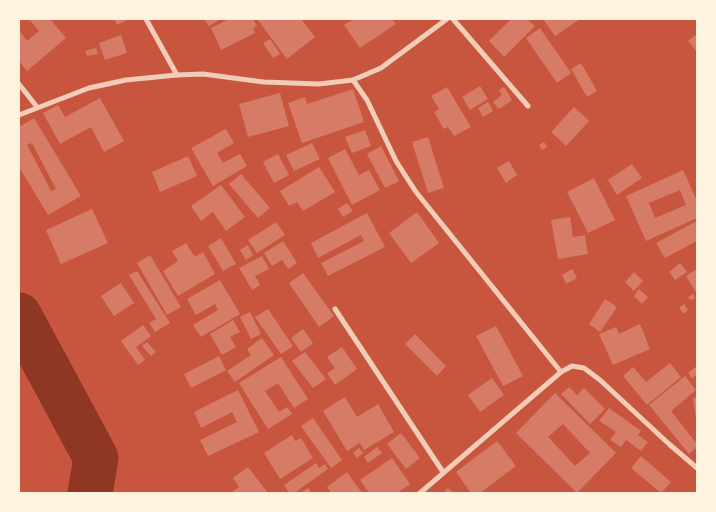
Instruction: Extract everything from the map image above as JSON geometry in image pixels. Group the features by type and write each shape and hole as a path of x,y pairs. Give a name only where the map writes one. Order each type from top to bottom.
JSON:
{"street":[{"path":"146,19 177,75"},
{"path":"19,114 89,88 126,80 203,74 264,82 319,84 353,80 381,68 448,19"},
{"path":"452,19 528,106"},
{"path":"353,80 367,100 396,161 416,192 560,372"},
{"path":"19,84 37,108"},
{"path":"335,309 443,472"},
{"path":"420,493 560,372 572,366 584,368 600,380 697,468"}],"building":[{"path":"29,19 50,19 66,38 27,71 19,61 19,30 27,41 39,31"},
{"path":"114,19 129,19 117,25"},
{"path":"204,19 221,19 209,26"},
{"path":"229,19 253,19 257,26 253,28 255,33 221,50 211,28"},
{"path":"257,19 301,19 315,37 287,59"},
{"path":"354,19 392,19 396,24 360,48 344,25"},
{"path":"511,19 527,19 535,26 504,57 489,41"},
{"path":"543,19 580,19 555,36"},
{"path":"540,28 571,73 557,83 526,38"},
{"path":"697,34 697,52 688,41"},
{"path":"121,35 127,53 105,60 99,43"},
{"path":"270,39 280,54 273,58 263,43"},
{"path":"96,48 98,54 87,56 85,51"},
{"path":"581,63 597,91 587,97 571,69"},
{"path":"480,86 488,99 470,110 462,97"},
{"path":"447,87 471,127 454,136 448,127 444,129 434,112 439,109 431,96"},
{"path":"504,87 512,100 499,109 493,102 502,95 499,90"},
{"path":"353,89 364,122 302,143 288,103 305,97 307,104"},
{"path":"280,93 289,126 248,137 239,104"},
{"path":"100,98 124,141 104,152 91,127 60,144 43,113 58,105 65,117"},
{"path":"488,102 493,111 483,117 478,108"},
{"path":"574,107 589,121 566,146 551,132"},
{"path":"34,118 81,196 48,215 19,167 19,127","holes":["32,143 56,189 51,191 27,145"]},
{"path":"226,129 234,143 217,153 223,163 240,154 247,166 213,186 191,148"},
{"path":"365,130 371,146 352,153 345,137"},
{"path":"428,137 444,188 428,193 412,142"},
{"path":"544,142 547,147 542,150 539,145"},
{"path":"312,143 320,159 294,171 286,155"},
{"path":"381,146 399,181 385,188 367,154"},
{"path":"345,149 359,175 369,170 380,190 352,205 328,158"},
{"path":"278,154 289,175 274,183 263,162"},
{"path":"188,156 197,176 160,192 152,172"},
{"path":"509,161 517,175 506,183 497,168"},
{"path":"632,164 642,178 617,195 608,180"},
{"path":"319,167 335,192 303,211 297,202 289,206 280,191"},
{"path":"683,170 697,201 697,218 646,241 626,196","holes":["680,190 686,205 655,218 649,203"]},
{"path":"241,174 270,208 258,218 229,184"},
{"path":"594,178 615,220 588,233 567,192"},
{"path":"221,185 245,217 226,231 213,212 201,221 191,206"},
{"path":"347,203 353,211 343,217 338,209"},
{"path":"92,209 108,243 61,264 46,230"},
{"path":"417,212 439,243 411,263 389,233"},
{"path":"367,213 385,247 328,276 321,263 364,241 361,235 318,258 311,243"},
{"path":"570,217 573,237 585,235 588,254 558,259 551,220"},
{"path":"697,221 697,241 665,258 656,243"},
{"path":"276,222 285,235 257,253 248,240"},
{"path":"221,238 236,264 223,271 208,246"},
{"path":"283,241 297,263 288,269 282,260 272,266 264,253"},
{"path":"186,243 195,257 203,252 215,274 178,296 163,271 178,261 172,251"},
{"path":"248,245 253,255 246,260 240,250"},
{"path":"150,255 181,307 167,315 137,263"},
{"path":"262,256 269,269 255,276 260,285 252,290 239,268"},
{"path":"680,263 687,272 675,280 669,272"},
{"path":"572,269 577,278 566,284 562,275"},
{"path":"697,269 697,294 686,276"},
{"path":"137,271 170,323 155,332 149,323 156,319 129,275"},
{"path":"634,272 643,281 634,291 625,282"},
{"path":"303,273 334,316 319,327 289,283"},
{"path":"220,280 240,314 201,337 193,325 218,310 215,304 196,315 187,299"},
{"path":"121,283 134,303 114,316 101,296"},
{"path":"639,289 648,297 642,304 634,296"},
{"path":"693,294 695,298 691,300 688,297"},
{"path":"605,299 617,307 600,332 589,324"},
{"path":"684,304 688,310 684,314 679,308"},
{"path":"268,309 293,346 281,354 255,317"},
{"path":"250,312 261,334 251,339 240,317"},
{"path":"233,320 240,332 230,337 236,347 222,355 210,334"},
{"path":"640,324 650,349 613,365 599,334 616,327 619,334"},
{"path":"143,325 151,336 136,347 145,360 138,365 121,341"},
{"path":"496,326 523,376 503,386 476,336"},
{"path":"303,329 313,343 301,352 291,338"},
{"path":"415,334 446,366 437,376 405,344"},
{"path":"262,338 274,355 235,382 227,371 251,355 247,349"},
{"path":"147,342 156,352 151,356 142,346"},
{"path":"342,347 357,369 335,385 327,373 335,368 327,357"},
{"path":"305,352 326,379 313,388 292,361"},
{"path":"219,356 226,370 191,388 184,374"},
{"path":"281,357 308,399 294,408 278,383 265,391 279,412 287,407 292,414 268,429 239,383"},
{"path":"670,363 681,377 647,405 623,376 633,367 646,382"},
{"path":"697,366 697,375 692,378 688,373"},
{"path":"685,376 696,390 671,411 697,444 697,447 689,454 649,405"},
{"path":"492,378 504,395 480,412 468,395"},
{"path":"569,387 577,395 584,388 605,409 590,424 561,394"},
{"path":"238,390 259,432 208,456 200,440 237,422 232,412 201,428 194,412"},
{"path":"555,393 616,453 577,493 516,433","holes":["563,424 590,453 575,466 548,437"]},
{"path":"345,397 357,417 378,404 394,432 364,450 360,443 347,451 323,411"},
{"path":"697,397 697,418 696,418 693,398"},
{"path":"609,408 641,431 638,435 648,442 641,451 626,440 621,447 610,440 616,432 599,421"},
{"path":"313,418 342,460 331,468 301,426"},
{"path":"401,433 420,458 406,469 387,444"},
{"path":"292,435 295,441 301,438 313,458 280,479 264,453"},
{"path":"497,441 516,466 480,493 471,493 456,472"},
{"path":"377,447 382,453 368,463 364,457"},
{"path":"359,448 363,453 357,458 353,453"},
{"path":"641,456 671,482 661,493 631,468"},
{"path":"392,458 410,484 397,493 369,493 360,480"},
{"path":"316,463 319,468 325,464 328,469 294,493 289,493 284,485"},
{"path":"248,467 268,493 231,493 239,487 233,478"},
{"path":"347,472 362,493 331,493 327,487"},
{"path":"308,488 311,493 301,493"},
{"path":"448,488 454,493 443,493"}],"waterway":[{"path":"19,315 96,458 90,493"}]}
